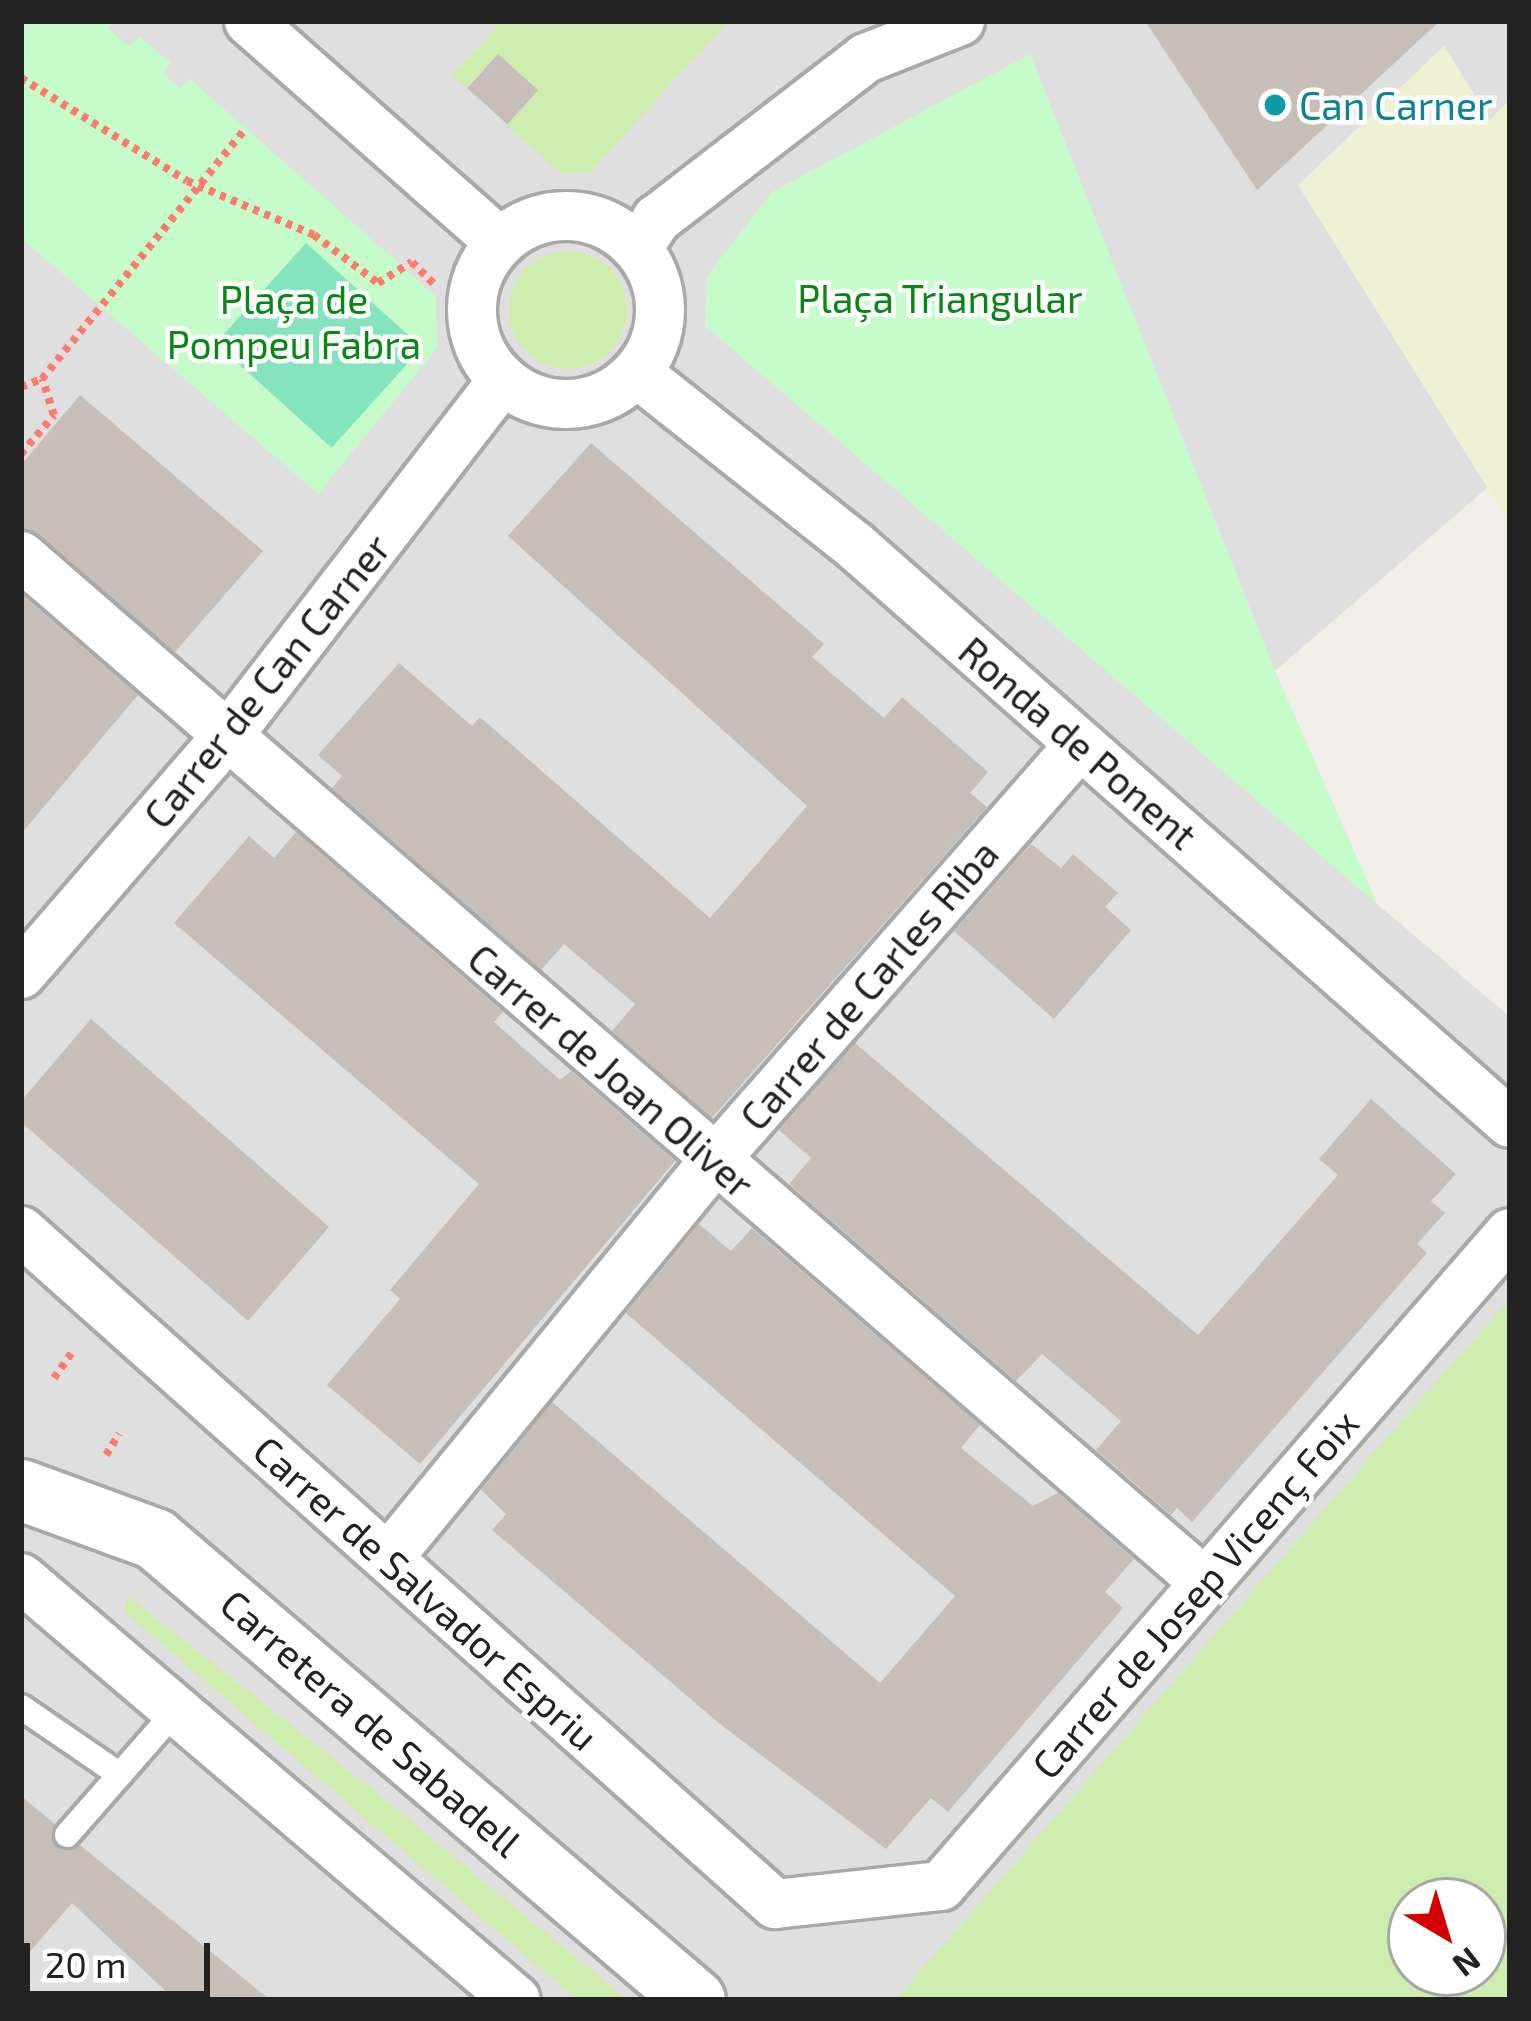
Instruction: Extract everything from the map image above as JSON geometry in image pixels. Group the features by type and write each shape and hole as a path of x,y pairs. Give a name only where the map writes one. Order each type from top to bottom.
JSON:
{"street":[{"path":"249,21 500,242"},
{"path":"638,248 657,219 866,58 960,21"},
{"path":"586,217 638,248 660,310 637,373 614,392 557,404 503,380 472,323 476,279 500,242 540,220 586,217"},
{"name":"Ronda de Ponent","path":"637,373 854,545 1078,748 1510,1123"},
{"name":"Carrer de Can Carner","path":"21,974 230,733 503,380"},
{"name":"Carrer de Joan Oliver","path":"21,556 230,733 713,1162 1204,1582"},
{"name":"Carrer de Carles Riba","path":"388,1558 713,1162 1078,748"},
{"name":"Carrer de Salvador Espriu","path":"21,1231 775,1904 850,1898"},
{"name":"Carrer de Josep Vicenç Foix","path":"850,1898 940,1886 1510,1234"},
{"name":"Carretera de Sabadell","path":"21,1490 155,1539 694,2000"},
{"path":"21,1578 179,1707 516,2000"}],"lane":[{"path":"21,1707 120,1775"},
{"path":"68,1834 179,1707"}],"path":[{"path":"21,78 47,102 196,184 314,235 377,283 412,262 436,286"},
{"path":"21,387 42,379 244,130"},
{"path":"21,454 53,415 42,379"},
{"path":"53,1378 72,1352"}],"shaded area":[{"path":"21,21 1510,21 1510,438 1487,488 1275,671 1377,904 1510,1017 1510,2000 21,2000"}],"green space":[{"name":"Plaça de Pompeu Fabra","path":"21,21 114,21 108,28 128,46 140,37 171,63 163,73 179,88 190,79 436,296 437,348 318,494 21,238"},
{"path":"502,21 729,21 590,172 562,174 506,125 538,90 498,54 466,87 452,75"},
{"path":"1444,46 1490,120 1510,99 1510,524 1298,185"},
{"name":"Plaça Triangular","path":"1030,54 1275,671 1377,904 705,326 707,276 772,192"},
{"path":"306,243 422,347 332,448 216,343"},
{"path":"568,251 601,261 617,277 627,310 617,343 601,359 568,369 535,359 519,343 509,310 519,277 535,261"},
{"path":"1510,1299 1510,2000 895,2000 1404,1418"},
{"path":"128,1596 627,2000 577,2000 124,1612"}],"building":[{"name":"Can Carner","path":"1145,21 1440,21 1257,190"},
{"path":"498,54 538,90 507,124 467,88"},
{"path":"80,395 263,551 175,652 21,528 21,465"},
{"path":"591,443 824,644 812,657 884,718 902,697 988,772 970,793 987,807 712,1118 612,1031 635,1004 564,944 541,970 332,788 342,776 318,755 399,663 472,726 480,717 710,918 807,806 508,536"},
{"path":"21,594 138,695 21,834"},
{"path":"296,832 503,1012 494,1022 560,1080 571,1071 675,1161 420,1464 327,1385 400,1299 390,1290 479,1184 174,923 249,836 274,858"},
{"path":"1031,844 1061,868 1073,854 1118,893 1105,907 1131,930 1054,1019 954,931"},
{"path":"91,1019 329,1227 248,1321 21,1122 21,1101"},
{"path":"855,1043 1198,1335 1338,1175 1319,1159 1371,1099 1456,1174 1431,1201 1445,1213 1417,1244 1427,1253 1192,1522 1177,1508 1171,1515 1096,1450 1121,1421 1042,1354 1016,1381 789,1184 811,1158 779,1130"},
{"path":"699,1224 731,1251 752,1228 980,1425 961,1448 1033,1506 1058,1493 1134,1559 1105,1592 1123,1608 948,1812 931,1798 886,1849 720,1724 492,1530 506,1514 481,1490 552,1402 880,1683 955,1596 626,1313"},
{"path":"21,1796 55,1824 57,1848 80,1845 270,2000 175,2000 72,1903 21,1962"}],"place":[{"name":"Can Carner","path":"1275,105"}]}
